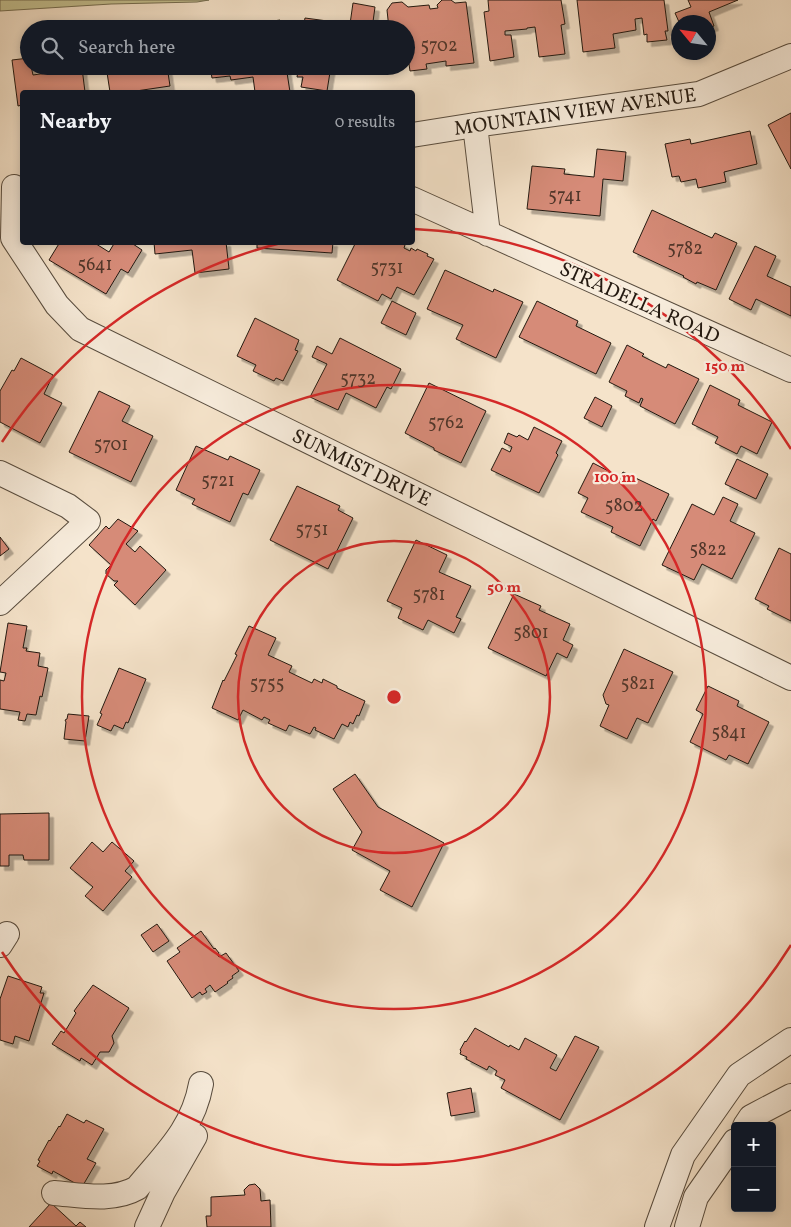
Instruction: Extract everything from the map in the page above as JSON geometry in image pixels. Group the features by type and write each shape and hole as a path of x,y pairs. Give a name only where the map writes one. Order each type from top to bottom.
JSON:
{"street":[{"name":"MOUNTAIN VIEW AVENUE","path":"415,135 699,94 791,56"},
{"path":"475,125 488,234"},
{"name":"SUNMIST DRIVE","path":"12,188 13,238 57,305 80,329 791,678"},
{"name":"STRADELLA ROAD","path":"415,200 791,370"},
{"path":"0,473 68,506 88,521 0,603"},
{"path":"657,1227 683,1155 739,1075 791,1040"},
{"path":"54,1193 81,1196 115,1195 127,1194 137,1188 182,1134 198,1101 200,1084 206,1092 203,1123 168,1184 147,1227"},
{"path":"748,1122 751,1117 791,1096"},
{"path":"687,1227 696,1197 731,1147"},
{"path":"163,1227 183,1191"}],"shaded area":[{"path":"0,0 209,0 0,11"}],"building":[{"path":"442,0 451,0 455,3 466,2 474,63 446,66 446,61 426,64 427,69 415,70 415,20 388,20 387,10 392,3 402,2 408,7 429,5 430,9 438,8 437,5"},
{"path":"488,0 561,0 565,24 561,25 565,54 539,57 535,27 505,31 505,35 511,35 514,57 490,61 484,12 489,11"},
{"path":"577,0 664,0 668,31 665,31 667,40 647,42 647,34 644,35 642,18 635,19 636,30 613,34 615,48 583,52"},
{"path":"688,0 738,0 709,12 710,15 676,15 675,13 691,7"},
{"path":"353,3 375,7 373,20 351,20"},
{"path":"20,59 20,75 83,75 85,90 20,90 20,106 18,106 12,60"},
{"path":"107,75 168,75 170,86 143,90 110,90"},
{"path":"212,75 287,75 290,90 255,90 253,77 231,80 230,76 212,78"},
{"path":"297,75 330,75 327,90 301,87 303,77 297,77"},
{"path":"791,113 791,169 768,125"},
{"path":"750,131 757,164 724,172 726,182 698,188 696,179 681,182 679,176 672,177 665,144 690,139 691,144"},
{"path":"597,149 626,152 623,181 603,179 600,216 527,209 532,166 565,169 564,174 594,177"},
{"path":"652,210 712,238 715,233 737,243 716,290 697,282 696,284 684,276 633,252"},
{"path":"58,245 98,245 109,252 113,245 134,245 142,250 128,273 121,269 106,294 49,260"},
{"path":"154,245 226,245 229,269 195,273 192,250 155,254"},
{"path":"257,245 333,245 332,253 257,248"},
{"path":"354,245 405,245 404,248 410,251 411,248 416,251 417,249 434,259 414,295 397,287 391,299 382,294 378,301 337,280"},
{"path":"755,246 776,256 767,276 791,287 791,316 756,299 751,310 729,299"},
{"path":"445,270 493,292 494,289 523,302 496,358 456,339 463,325 427,309"},
{"path":"392,301 416,313 406,335 381,323"},
{"path":"537,301 578,321 576,326 611,343 596,374 519,337"},
{"path":"255,318 299,340 295,350 298,351 283,381 276,378 274,381 253,371 256,365 237,356"},
{"path":"340,338 401,369 391,389 387,387 376,408 346,393 338,410 310,397 327,364 312,357 317,346 332,354"},
{"path":"627,345 644,354 642,356 666,368 668,364 699,379 675,424 640,406 643,399 641,398 639,403 625,396 627,391 609,382"},
{"path":"21,358 53,375 44,394 62,403 40,443 0,422 0,391"},
{"path":"429,383 486,411 461,463 405,433"},
{"path":"710,385 740,400 738,405 772,422 757,454 741,446 737,454 715,443 718,437 692,424"},
{"path":"99,391 130,406 122,421 153,436 131,482 69,452"},
{"path":"595,397 612,406 602,427 584,418"},
{"path":"534,427 562,441 556,453 558,455 539,493 491,470 502,448 510,452 512,447 504,443 508,433 517,437 519,435 528,440"},
{"path":"196,446 228,460 230,456 260,470 248,495 243,493 230,522 192,504 195,499 176,490"},
{"path":"737,459 768,474 756,499 725,484"},
{"path":"593,463 620,477 623,472 669,494 656,521 653,519 640,546 611,532 613,527 581,512 588,498 578,493"},
{"path":"297,486 340,506 338,510 353,518 328,569 270,540"},
{"path":"723,497 738,504 730,521 755,533 732,579 702,564 694,580 662,565 692,504 714,515"},
{"path":"118,519 138,531 126,544 135,552 140,546 166,570 135,605 114,585 118,581 114,581 106,574 106,570 111,565 89,545 106,526 109,529"},
{"path":"0,537 9,549 0,556"},
{"path":"416,540 447,555 439,572 471,586 456,617 461,619 454,633 428,620 423,630 398,618 402,608 387,601"},
{"path":"779,548 791,554 791,621 767,609 769,606 755,599"},
{"path":"514,594 541,606 539,610 570,624 563,640 573,645 567,658 557,653 546,676 488,648"},
{"path":"8,623 27,626 23,648 27,648 26,651 40,653 38,666 48,668 36,715 27,714 25,721 18,720 20,712 0,709 0,680 4,681 6,673 0,672"},
{"path":"249,626 276,638 268,655 292,666 289,672 312,683 314,679 322,683 323,679 365,701 359,716 357,715 353,724 350,722 348,727 342,724 334,739 315,730 316,728 314,727 310,734 289,725 286,731 268,723 270,720 264,717 262,720 243,710 238,720 212,708"},
{"path":"624,649 673,672 648,723 637,718 627,739 600,726 609,705 606,704 603,695"},
{"path":"119,668 146,679 128,723 126,722 123,729 114,725 111,731 97,725 102,714 100,713"},
{"path":"708,686 739,701 737,706 769,722 748,764 729,755 726,760 690,742 703,714 696,710"},
{"path":"68,714 89,716 85,741 64,739 65,720"},
{"path":"355,774 378,807 444,843 412,907 380,890 390,871 352,850 362,832 333,789"},
{"path":"49,813 49,860 24,860 23,855 9,855 9,866 0,866 0,814"},
{"path":"92,842 103,852 112,842 134,861 125,871 132,877 103,911 85,896 93,887 70,868"},
{"path":"157,924 169,941 153,952 141,935"},
{"path":"201,931 219,953 217,954 219,957 226,953 239,971 232,976 233,978 228,983 215,992 210,985 205,989 207,992 202,995 200,992 192,998 167,961 180,952 177,948"},
{"path":"8,976 42,987 40,993 44,993 29,1041 15,1036 13,1044 0,1040 0,999"},
{"path":"93,985 129,1008 112,1036 114,1043 109,1052 100,1052 92,1065 81,1058 80,1061 52,1044 61,1031 64,1033 76,1013 74,1011"},
{"path":"475,1028 509,1047 510,1045 519,1050 525,1038 557,1055 550,1068 556,1071 575,1036 599,1047 560,1120 501,1088 505,1080 495,1075 497,1071 489,1066 487,1070 460,1054 465,1041"},
{"path":"471,1088 475,1112 451,1116 447,1093"},
{"path":"67,1114 84,1123 86,1120 104,1129 87,1159 96,1163 82,1187 53,1171 52,1174 37,1166 40,1161 38,1160 49,1140 60,1127"},
{"path":"255,1184 260,1189 261,1201 270,1200 271,1227 207,1227 206,1216 211,1216 211,1197 245,1195 244,1190 249,1185"},
{"path":"51,1203 76,1226 80,1222 86,1227 29,1227"}]}
